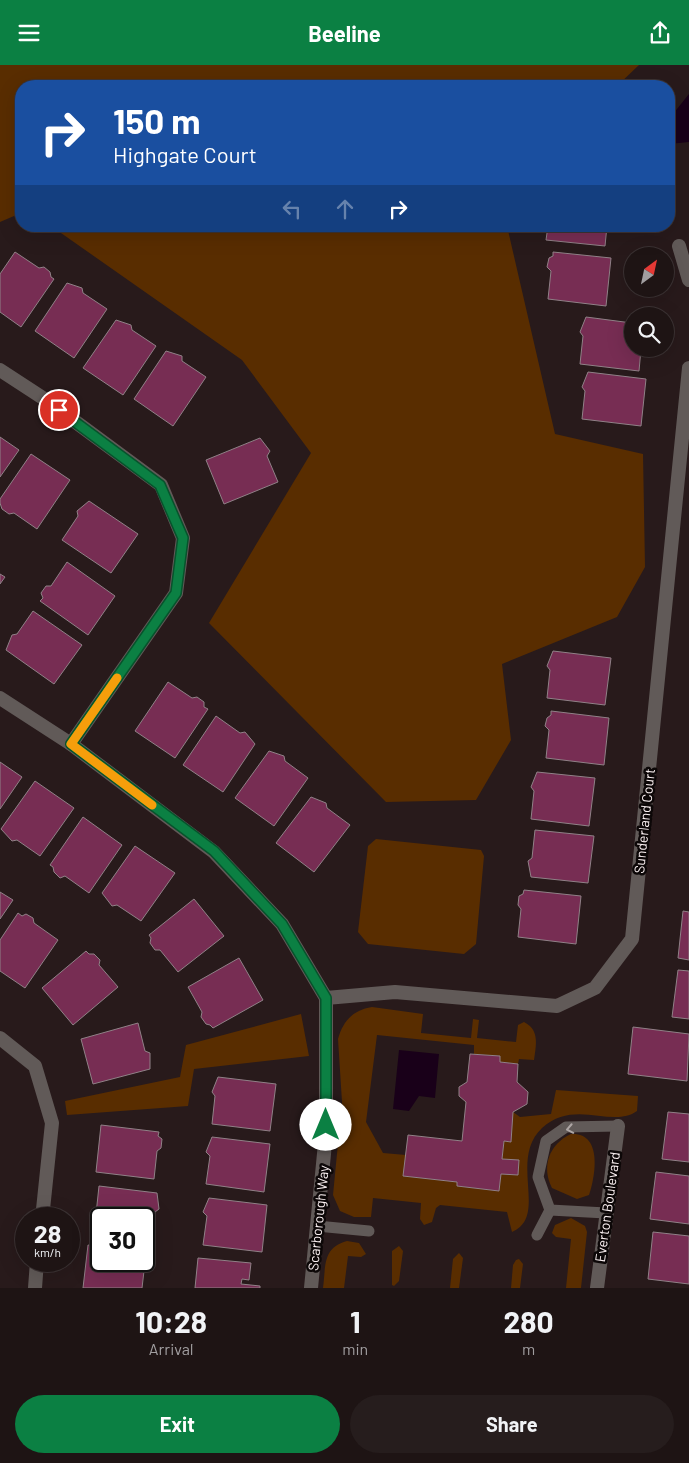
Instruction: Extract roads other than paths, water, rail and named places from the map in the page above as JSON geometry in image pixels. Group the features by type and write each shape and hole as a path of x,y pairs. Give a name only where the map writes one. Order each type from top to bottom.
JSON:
{"street":[{"path":"679,246 689,280"},
{"name":"Sunderland Court","path":"326,998 395,992 557,1006 595,988 632,939 689,369"},
{"path":"0,370 46,400 160,485 183,538 176,593 71,744"},
{"path":"0,697 71,744 214,851 282,924 326,998"},
{"name":"Scarborough Way","path":"311,1288 326,1133 326,998"},
{"path":"0,1037 35,1066 52,1123 43,1207"},
{"name":"Everton Boulevard","path":"596,1288 618,1126"},
{"path":"34,1288 36,1272"}],"lane":[{"path":"537,1235 550,1210 538,1177 546,1141 566,1127 618,1126"},
{"path":"550,1210 606,1213"},
{"path":"317,1226 369,1231"}]}
